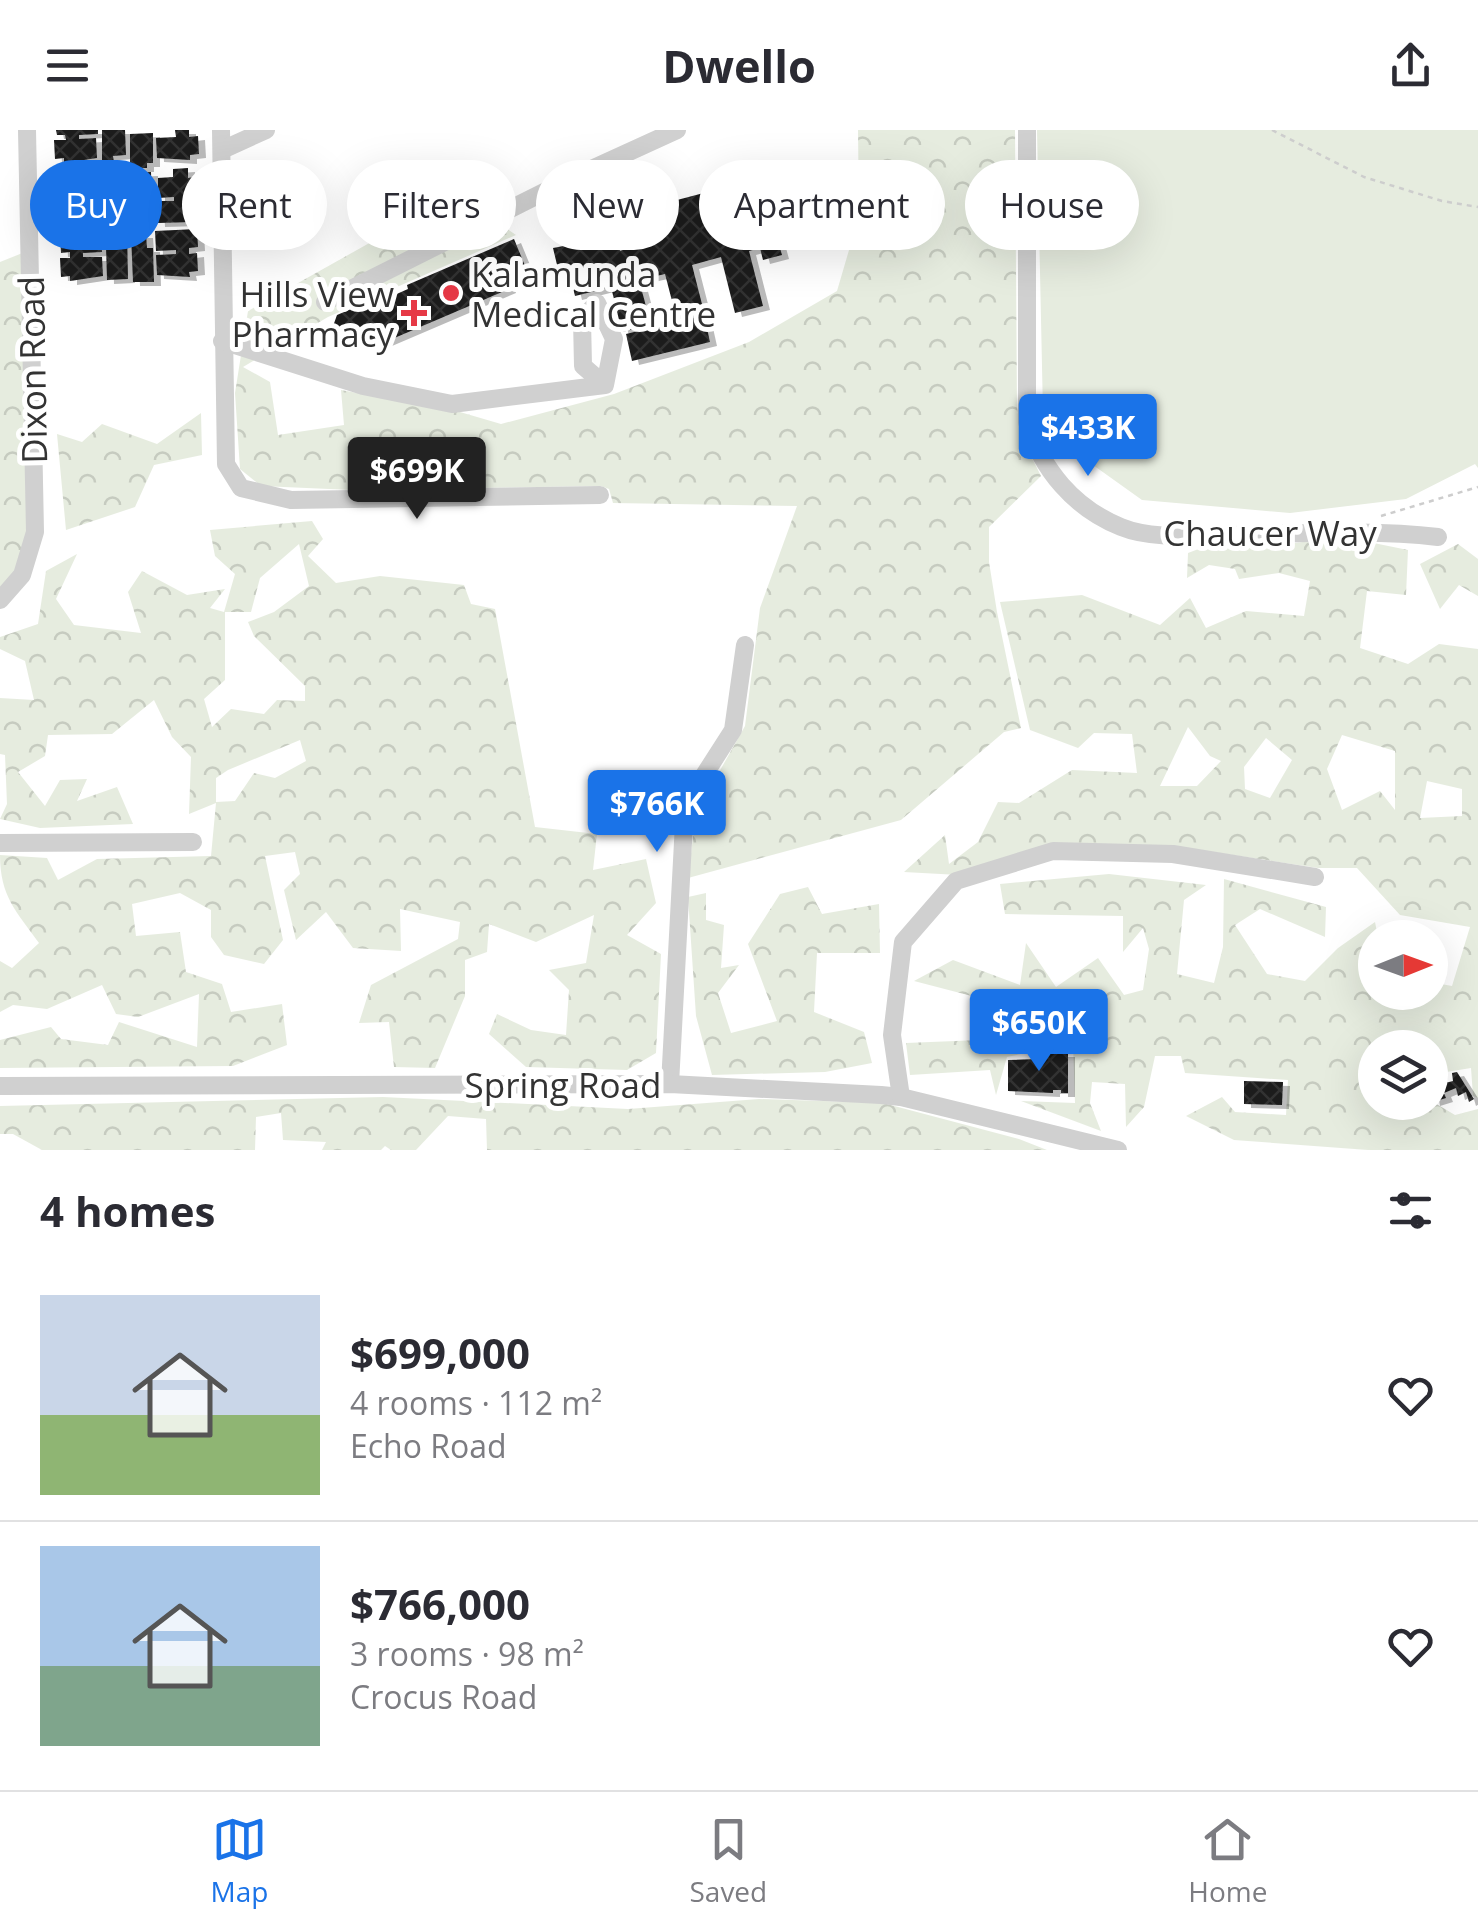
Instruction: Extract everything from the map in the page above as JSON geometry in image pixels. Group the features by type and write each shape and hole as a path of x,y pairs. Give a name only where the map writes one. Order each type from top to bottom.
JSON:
{"street":[{"name":"Dixon Road","path":"0,600 22,575 35,532 28,130"},
{"path":"221,130 226,464 241,488 291,500 600,494"},
{"path":"222,150 266,130"},
{"path":"326,302 572,178 677,130"},
{"name":"Chaucer Way","path":"1027,130 1027,422 1035,447 1060,486 1088,511 1125,529 1173,536 1399,532 1438,537"},
{"path":"222,340 363,386 452,404 605,385"},
{"path":"670,1084 685,805 733,730 745,645"},
{"path":"0,843 193,842"},
{"path":"900,1097 892,1035 903,942 956,881 1053,852 1174,854 1315,877"},
{"name":"Spring Road","path":"0,1086 670,1084 900,1097 1118,1150"}],"path":[{"path":"1272,130 1364,178 1442,201 1478,207"},
{"path":"1377,517 1478,487"}],"green space":[{"path":"858,130 1015,130 1015,160 965,160 965,250 1016,250 1017,407 1021,436 1041,476 989,527 989,562 1021,728 1004,732 901,820 688,878 696,813 745,726 760,608 797,506 613,503 609,489 601,486 352,490 261,486 240,469 235,393 248,311 357,250 482,250 328,317 243,367 270,382 278,435 344,425 341,390 460,412 501,424 614,394 749,342 837,291 849,250 945,250 945,160 858,160"},
{"path":"1037,130 1478,130 1478,468 1475,464 1406,499 1290,513 1142,500 1065,445 1043,413 1040,250 1139,250 1139,160 1038,160"},
{"path":"30,250 35,532 0,600 0,262"},
{"path":"201,413 202,455 154,465 135,507 66,530 57,434 82,442 102,424 157,444"},
{"path":"312,521 323,539 308,556 336,583 380,576 464,585 471,604 495,609 535,827 597,834 593,870 646,859 656,903 627,935 661,954 656,1053 627,1070 526,1067 489,1034 497,1014 531,1030 566,1035 569,990 549,970 586,963 594,915 536,942 489,924 487,952 465,960 465,996 435,1068 394,1067 389,1022 359,1023 371,985 458,939 460,922 400,909 401,951 353,948 326,912 296,940 284,890 300,874 295,852 265,856 283,940 264,964 224,955 211,937 211,910 180,893 132,904 136,936 180,932 186,972 222,984 231,1012 282,1004 287,1045 233,1066 0,1068 0,1040 51,1027 61,1039 108,1045 119,1022 197,1047 199,994 138,1017 116,1014 102,985 47,1009 13,1005 0,1012 0,961 12,968 39,943 6,892 0,855 47,858 58,880 97,859 211,856 216,803 189,814 191,757 172,737 154,700 112,734 48,735 45,756 18,772 45,806 60,780 87,779 77,801 117,787 133,824 40,828 0,819 7,804 5,755 0,754 0,698 34,700 25,661 0,649 0,637 38,624 46,571 77,554 56,599 74,625 141,633 128,592 142,571 187,595 225,589 210,608 224,612 235,574 215,556 210,530","holes":["299,544 309,586 274,612 248,622 254,636 305,686 305,701 277,700 264,714 231,709 212,727 204,699 225,680 225,612 251,612 260,578","300,740 306,761 275,778 254,773 235,801 216,802 216,778"]},
{"path":"1344,537 1408,550 1406,595 1367,591 1360,648 1408,664 1439,644 1478,649 1478,1098 1473,1096 1471,1068 1448,1072 1448,1030 1358,1030 1358,1120 1448,1120 1448,1111 1455,1115 1478,1109 1478,1150 1368,1150 1234,1140 1186,1116 1222,1097 1235,1112 1286,1115 1288,1080 1185,1073 1181,1056 1155,1056 1144,1107 1126,1127 1125,1084 1092,1082 1090,1103 1101,1131 1021,1101 1075,1103 1073,1043 1007,1057 996,1095 990,1070 910,1075 906,1043 980,1040 987,1000 914,981 953,960 1020,985 1026,943 1056,987 1098,958 1124,995 1143,990 1149,949 1143,928 1123,952 1123,916 1005,914 1000,884 1109,874 1206,885 1184,900 1177,974 1214,983 1223,947 1224,879 1326,907 1325,937 1260,909 1235,925 1267,974 1305,981 1358,934 1358,1010 1448,1010 1448,985 1452,986 1470,927 1448,923 1448,920 1400,915 1357,868 1318,868 1167,845 1060,846 959,875 904,872 945,835 949,864 978,842 998,802 1019,803 1072,770 1137,773 1132,734 1094,733 1078,748 1030,730 1000,602 1082,595 1160,625 1190,598 1206,628 1246,611 1304,616 1310,581 1279,573 1239,579 1235,569 1209,565 1187,578 1188,553 1217,542 1270,546","holes":["1188,727 1210,756 1221,761 1197,786 1160,786","1342,735 1395,751 1395,810 1380,791 1342,810 1327,769","1266,738 1292,760 1270,798 1245,789 1244,767","1427,781 1462,789 1462,816 1420,818"]},
{"path":"1458,544 1478,559 1478,596 1459,585 1440,609 1420,564"},
{"path":"808,887 822,914 879,904 880,953 817,953 814,1012 864,1032 872,1063 825,1072 712,1075 696,1016 688,897 706,893 706,920 724,925 721,968 739,965 718,993 731,1033 777,1021 748,944 780,894"},
{"path":"383,1097 628,1109 759,1099 883,1103 1047,1150 487,1150 486,1119 448,1116 416,1150 391,1150 385,1146 381,1150 322,1150 326,1142 283,1140 281,1113 256,1117 255,1150 42,1150 13,1134 0,1134 0,1106"}],"building":[{"path":"56,130 98,130 98,134 79,135 79,139 96,138 97,158 55,159 54,140 66,140 65,135 57,135"},
{"path":"102,130 125,130 126,155 102,160"},
{"path":"175,130 189,130 189,137 198,136 199,154 190,155 190,160 157,158 156,138 176,137"},
{"path":"153,133 153,160 130,160 130,134"},
{"path":"182,168 182,222 162,223 162,201 174,201 174,197 162,198 162,178 173,177 173,169"},
{"path":"699,194 699,250 753,250 749,251 763,306 735,313 721,257 692,265 704,312 677,320 665,274 639,280 651,325 622,332 611,287 575,296 568,267 558,269 553,250 679,250 679,200"},
{"path":"182,230 182,250 197,253 198,271 189,272 190,277 157,275 156,255 176,254 176,250 156,251 162,250 162,231"},
{"name":"Kalamunda Medical Centre","path":"516,244 530,278 507,282 509,289 378,345 332,329 337,315 382,296 383,300 408,289 407,285 488,250 516,250"},
{"path":"61,250 102,250 83,253 83,257 102,257 103,276 70,281 70,276 61,277 60,258 70,258 70,252"},
{"path":"106,250 127,250 128,279 107,280"},
{"path":"132,250 153,250 154,282 133,282"},
{"path":"760,250 781,250 782,255 763,260"},
{"path":"704,315 710,342 632,361 626,334"},
{"path":"1037,1053 1068,1053 1068,1093 1008,1091 1008,1060 1037,1059"},
{"path":"1457,1072 1474,1099 1469,1102 1466,1092 1458,1096 1456,1088 1448,1091 1452,1073"},
{"path":"1244,1081 1283,1082 1282,1105 1244,1104"}],"place":[{"name":"Kalamunda Medical Centre","path":"451,293"},
{"name":"Hills View Pharmacy","path":"414,313"}]}
